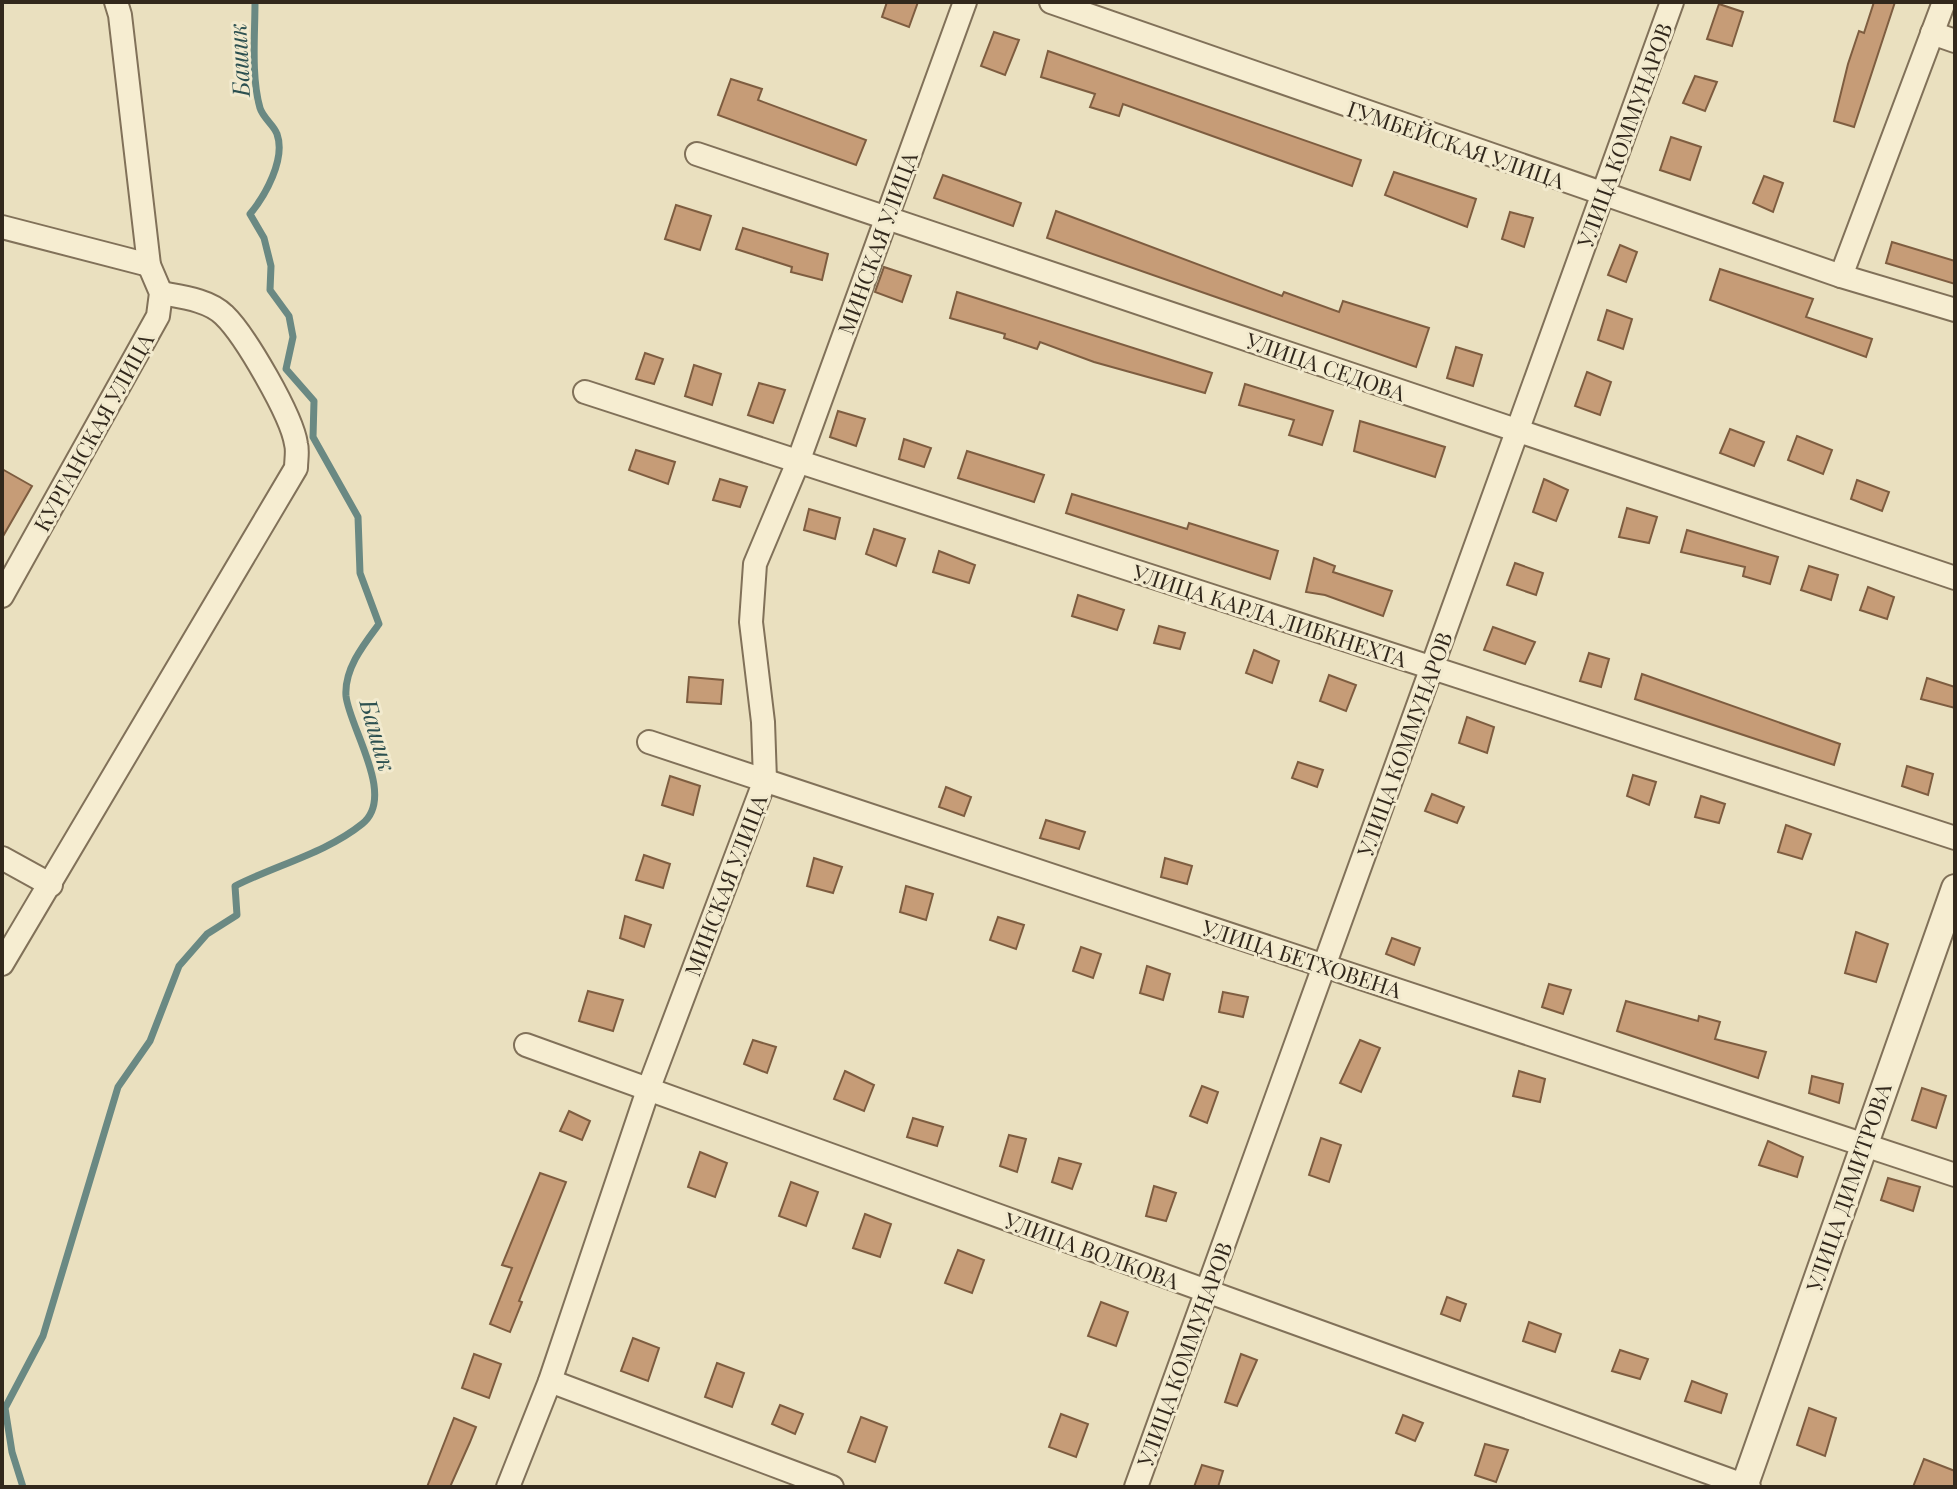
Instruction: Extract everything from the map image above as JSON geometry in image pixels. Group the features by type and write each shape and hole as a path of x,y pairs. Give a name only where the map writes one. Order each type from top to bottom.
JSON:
{"street":[{"path":"2,964 296,468 297,445 290,422 245,344 223,313 196,300 161,293 149,265 116,2"},
{"name":"МИНСКАЯ УЛИЦА","path":"508,1487 550,1381 648,1090 765,780 763,722 751,622 755,564 798,462 965,2"},
{"name":"ГУМБЕЙСКАЯ УЛИЦА","path":"1051,2 1602,195 1841,276 1955,310"},
{"name":"УЛИЦА КОММУНАРОВ","path":"1136,1487 1672,2"},
{"path":"1841,276 1944,2"},
{"path":"1932,33 1955,41"},
{"name":"УЛИЦА СЕДОВА","path":"697,154 1955,578"},
{"path":"2,227 149,265"},
{"name":"КУРГАНСКАЯ УЛИЦА","path":"2,596 158,316 161,293"},
{"name":"УЛИЦА КАРЛА ЛИБКНЕХТА","path":"585,392 1955,838"},
{"name":"УЛИЦА БЕТХОВЕНА","path":"649,742 1955,1175"},
{"path":"2,858 51,885"},
{"name":"УЛИЦА ДИМИТРОВА","path":"1746,1487 1862,1144 1955,888"},
{"name":"УЛИЦА ВОЛКОВА","path":"526,1045 1746,1487"},
{"path":"550,1381 832,1487"}],"building":[{"path":"887,2 918,2 909,27 882,17"},
{"path":"1874,2 1895,2 1854,127 1834,121 1859,31 1864,33"},
{"path":"1719,4 1743,12 1732,46 1707,39"},
{"path":"994,32 1019,40 1005,75 981,66"},
{"path":"1048,51 1361,160 1352,186 1123,104 1119,116 1090,107 1095,94 1041,77"},
{"path":"1695,76 1717,82 1705,111 1683,103"},
{"path":"731,79 762,89 758,100 866,140 856,165 718,115"},
{"path":"1671,137 1701,147 1690,180 1660,170"},
{"path":"1394,172 1476,199 1467,227 1385,195"},
{"path":"943,175 1021,203 1013,226 934,198"},
{"path":"1764,176 1783,183 1773,212 1753,203"},
{"path":"676,205 711,216 700,250 665,239"},
{"path":"1056,211 1282,296 1284,292 1339,312 1343,301 1429,328 1416,367 1047,238"},
{"path":"1510,212 1533,218 1524,247 1502,239"},
{"path":"743,228 828,254 822,280 791,272 792,267 736,249"},
{"path":"1892,242 1955,261 1955,284 1886,263"},
{"path":"1620,245 1637,252 1626,282 1608,275"},
{"path":"884,267 911,276 902,302 875,292"},
{"path":"1720,269 1813,299 1806,317 1872,339 1866,357 1710,300"},
{"path":"957,292 1212,373 1205,393 1094,362 1040,342 1037,349 1004,338 1005,334 950,318"},
{"path":"1607,310 1632,319 1623,349 1598,340"},
{"path":"1456,347 1482,355 1473,386 1447,378"},
{"path":"645,353 663,359 654,384 636,379"},
{"path":"694,365 721,374 712,405 685,396"},
{"path":"1587,372 1611,382 1600,415 1575,406"},
{"path":"759,383 785,390 773,423 748,415"},
{"path":"1245,384 1333,411 1322,445 1289,435 1294,420 1239,405"},
{"path":"838,411 865,419 856,446 830,437"},
{"path":"1360,421 1445,447 1435,477 1354,451"},
{"path":"1730,429 1764,442 1754,466 1720,453"},
{"path":"1797,436 1832,450 1823,474 1788,460"},
{"path":"904,439 931,448 924,467 899,459"},
{"path":"636,450 675,462 668,484 629,470"},
{"path":"967,451 1044,475 1034,502 958,478"},
{"path":"2,469 32,486 2,538"},
{"path":"720,479 747,487 740,507 713,500"},
{"path":"1544,479 1568,490 1556,521 1533,512"},
{"path":"1857,480 1889,492 1882,511 1851,499"},
{"path":"1072,494 1187,529 1189,523 1278,551 1270,579 1066,513"},
{"path":"1627,508 1657,517 1649,543 1619,537"},
{"path":"809,509 840,518 835,539 804,530"},
{"path":"874,529 905,539 896,566 866,554"},
{"path":"1687,530 1778,557 1770,584 1743,576 1745,567 1681,552"},
{"path":"939,551 975,565 969,583 933,572"},
{"path":"1314,558 1335,566 1333,572 1392,591 1383,616 1325,595 1306,592"},
{"path":"1515,563 1543,573 1536,595 1507,585"},
{"path":"1809,566 1838,575 1831,600 1801,590"},
{"path":"1868,587 1894,597 1887,619 1860,610"},
{"path":"1078,595 1124,610 1117,630 1072,616"},
{"path":"1159,626 1185,633 1180,649 1154,643"},
{"path":"1493,627 1535,642 1525,664 1484,650"},
{"path":"1254,650 1279,661 1272,683 1246,673"},
{"path":"1589,653 1609,659 1601,687 1580,681"},
{"path":"1642,674 1840,744 1834,765 1635,699"},
{"path":"1329,675 1356,685 1346,711 1320,701"},
{"path":"689,677 723,680 721,704 687,702"},
{"path":"1927,678 1955,687 1955,708 1921,699"},
{"path":"1467,717 1494,727 1487,753 1459,743"},
{"path":"1298,762 1323,770 1317,787 1292,778"},
{"path":"1907,766 1933,774 1928,795 1902,786"},
{"path":"1633,775 1656,782 1649,805 1627,796"},
{"path":"670,776 700,786 693,815 662,805"},
{"path":"946,787 971,797 964,816 939,807"},
{"path":"1432,794 1464,807 1457,823 1425,811"},
{"path":"1701,796 1725,804 1719,823 1695,817"},
{"path":"1046,820 1085,832 1079,849 1040,838"},
{"path":"1786,825 1811,834 1802,859 1778,852"},
{"path":"644,855 670,864 663,888 636,880"},
{"path":"814,858 842,867 833,893 807,886"},
{"path":"1165,858 1192,866 1187,884 1161,877"},
{"path":"906,886 933,894 926,920 900,912"},
{"path":"625,916 651,925 644,947 620,938"},
{"path":"998,917 1024,925 1016,949 990,940"},
{"path":"1856,932 1888,944 1876,982 1845,973"},
{"path":"1392,938 1420,948 1414,965 1386,954"},
{"path":"1081,947 1101,954 1093,978 1073,971"},
{"path":"1147,966 1170,974 1163,1000 1140,993"},
{"path":"1549,984 1571,990 1563,1014 1542,1007"},
{"path":"588,991 623,1000 613,1031 579,1021"},
{"path":"1223,992 1248,997 1243,1017 1219,1012"},
{"path":"1626,1001 1698,1021 1699,1016 1720,1022 1715,1039 1766,1052 1758,1078 1617,1031"},
{"path":"753,1040 776,1047 767,1073 744,1064"},
{"path":"1360,1040 1380,1048 1361,1092 1340,1083"},
{"path":"845,1071 874,1085 864,1111 834,1099"},
{"path":"1519,1071 1545,1079 1540,1102 1513,1096"},
{"path":"1812,1076 1843,1084 1839,1103 1809,1093"},
{"path":"1202,1086 1218,1092 1207,1123 1190,1116"},
{"path":"1922,1088 1946,1096 1936,1128 1912,1120"},
{"path":"569,1111 590,1121 582,1140 560,1131"},
{"path":"913,1118 943,1127 937,1146 907,1137"},
{"path":"1009,1135 1026,1139 1017,1172 1000,1166"},
{"path":"1321,1138 1341,1145 1329,1182 1309,1175"},
{"path":"1768,1141 1803,1157 1797,1177 1759,1165"},
{"path":"700,1152 727,1163 715,1197 688,1187"},
{"path":"1059,1158 1081,1164 1072,1189 1052,1182"},
{"path":"540,1173 566,1182 519,1301 522,1302 510,1332 490,1324 512,1268 502,1265"},
{"path":"1888,1178 1920,1187 1913,1211 1881,1200"},
{"path":"791,1182 818,1192 806,1226 779,1216"},
{"path":"1154,1186 1176,1193 1166,1221 1146,1216"},
{"path":"865,1214 891,1224 880,1257 853,1248"},
{"path":"958,1250 984,1260 972,1293 945,1283"},
{"path":"1447,1297 1466,1304 1460,1321 1441,1314"},
{"path":"1101,1302 1128,1312 1116,1346 1088,1336"},
{"path":"1529,1322 1561,1334 1555,1352 1523,1341"},
{"path":"633,1338 659,1348 648,1381 621,1371"},
{"path":"1620,1350 1648,1359 1640,1379 1612,1371"},
{"path":"474,1354 501,1364 489,1398 462,1388"},
{"path":"1241,1354 1257,1360 1237,1406 1225,1402"},
{"path":"717,1363 744,1373 732,1407 705,1397"},
{"path":"1692,1381 1727,1394 1721,1413 1685,1401"},
{"path":"780,1405 803,1414 795,1434 772,1424"},
{"path":"1809,1408 1836,1418 1825,1456 1797,1445"},
{"path":"1061,1414 1088,1424 1076,1457 1049,1447"},
{"path":"1403,1415 1423,1423 1415,1441 1396,1433"},
{"path":"861,1417 887,1427 875,1462 848,1452"},
{"path":"454,1418 476,1427 450,1487 427,1487"},
{"path":"1485,1444 1508,1450 1496,1482 1475,1475"},
{"path":"1924,1459 1955,1471 1955,1487 1913,1487"},
{"path":"1202,1465 1223,1471 1218,1487 1194,1487"}],"waterway":[{"name":"Башик","path":"23,1487 12,1452 5,1408 43,1336 118,1087 150,1041 179,966 207,934 237,915 235,886 317,851 348,834 362,824 371,812 375,797 368,762 346,696 352,667 361,648 379,624 360,573 358,517 313,437 314,401 286,369 293,337 289,316 270,290 271,266 264,238 250,214 272,177 279,155 276,131 261,112 257,96 255,2"}]}
